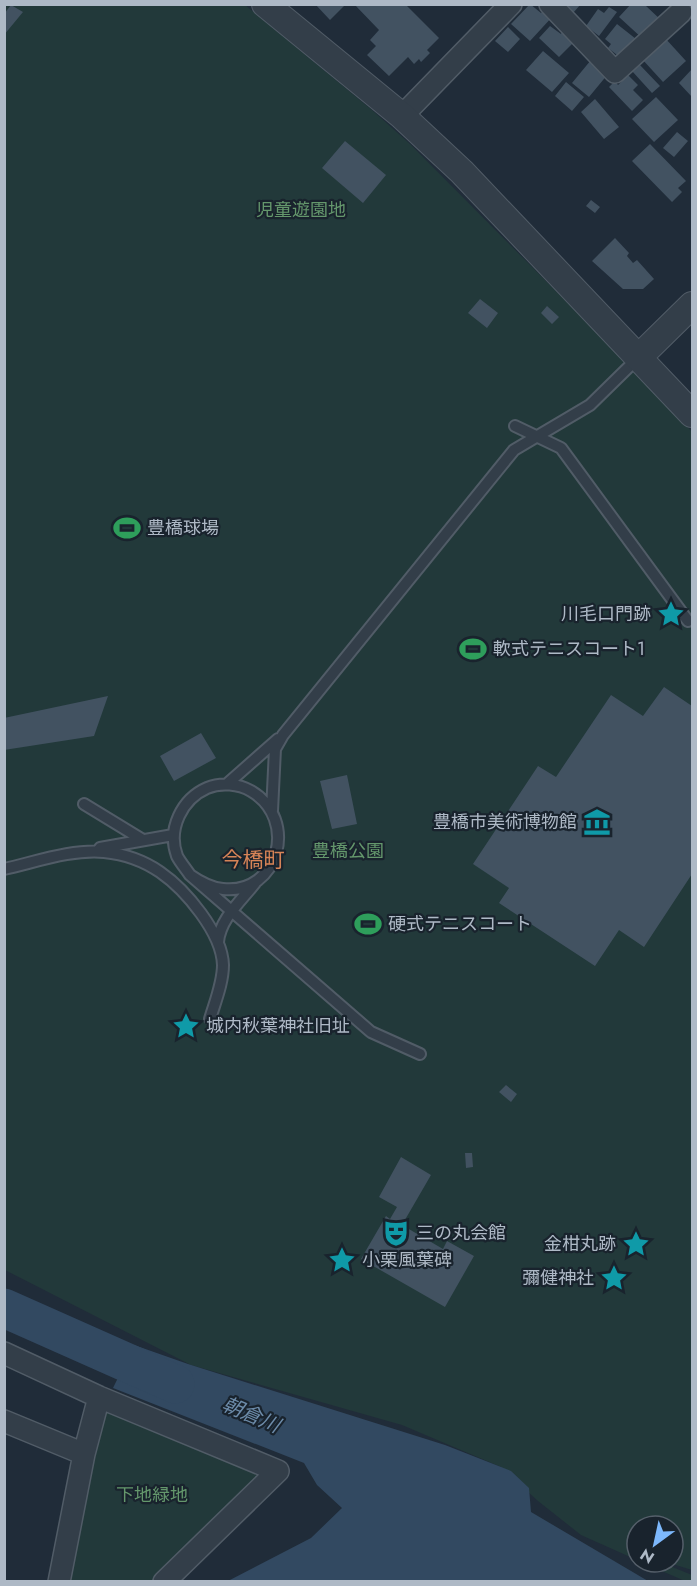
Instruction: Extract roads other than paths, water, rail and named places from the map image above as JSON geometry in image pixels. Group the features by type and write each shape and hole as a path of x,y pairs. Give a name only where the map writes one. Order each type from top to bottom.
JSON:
{"street":[{"path":"265,4 402,116 462,172 693,414"},
{"path":"402,116 511,4"},
{"path":"550,4 615,72 682,14"},
{"path":"639,356 693,305"},
{"path":"4,1353 99,1397 278,1471 164,1581"},
{"path":"59,1581 84,1454 99,1397"},
{"path":"4,1421 84,1454"}],"lane":[{"path":"272,811 275,748 283,735 514,450 590,405 639,356"},
{"path":"514,426 540,436 561,448 688,621"},
{"path":"227,784 283,735"},
{"path":"218,943 222,926 232,912 259,878 272,864 278,847 279,828 272,811 260,797 245,787 227,784 209,787 193,796 179,813 173,834 177,856 190,875 232,912 371,1032 420,1054"},
{"path":"84,804 143,840"},
{"path":"4,869 173,834"},
{"path":"77,853 104,852 127,856 159,871 184,893 209,925 218,943 223,965 210,1019"},
{"path":"190,875 206,885 224,890 243,887 259,878"}],"water":[{"path":"134,1345 445,1445 511,1471 529,1488 531,1512 625,1567 625,1574 636,1574 648,1581 228,1581 311,1538 342,1508 317,1485 304,1463 113,1388"}],"waterway":[{"name":"朝倉川","path":"4,1308 175,1384"}],"place":[{"name":"豊橋球場","path":"127,528"},
{"name":"川毛口門跡","path":"671,614"},
{"name":"軟式テニスコート1","path":"473,649"},
{"name":"豊橋市美術博物館","path":"597,822"},
{"name":"硬式テニスコート","path":"368,924"},
{"name":"城内秋葉神社旧址","path":"186,1026"},
{"name":"三の丸会館","path":"396,1233"},
{"name":"金柑丸跡","path":"636,1244"},
{"name":"小栗風葉碑","path":"342,1260"},
{"name":"彌健神社","path":"614,1278"}],"district":[{"name":"今橋町","path":"253,860"}],"park label":[{"name":"児童遊園地","path":"301,210"},
{"name":"豊橋公園","path":"348,851"},
{"name":"下地緑地","path":"152,1495"}]}
